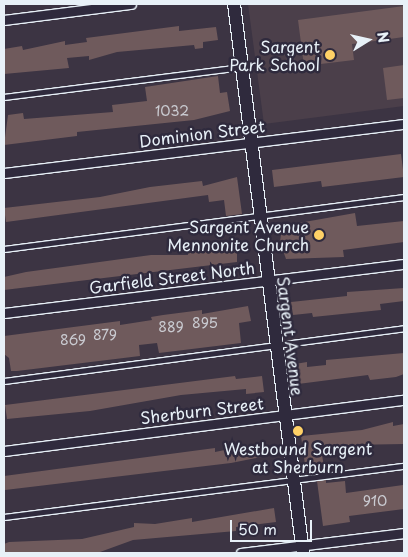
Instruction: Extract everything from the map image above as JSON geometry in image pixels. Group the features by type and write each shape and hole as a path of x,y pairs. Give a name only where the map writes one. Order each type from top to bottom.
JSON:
{"main road":[{"name":"Sargent Avenue","path":"234,4 302,549"}],"street":[{"path":"4,20 131,4"},
{"name":"Dominion Street","path":"4,173 404,124"},
{"name":"Garfield Street North","path":"4,313 404,264"},
{"name":"Sherburn Street","path":"4,451 404,400"},
{"path":"241,553 302,549 404,533"}],"lane":[{"path":"4,97 242,67"},
{"path":"4,249 404,197"},
{"path":"4,381 404,328"},
{"path":"4,516 404,466"}],"shaded area":[{"name":"Sargent Park School","path":"248,4 404,4 404,106 264,124"}],"building":[{"path":"404,6 404,37 352,44 354,60 304,66 298,20"},
{"path":"179,26 179,31 216,27 218,40 203,42 203,48 195,49 194,45 117,52 89,60 89,56 67,58 69,68 4,74 4,49 22,46 23,50 65,41 65,45 87,42 86,38"},
{"path":"404,65 404,98 387,100 383,68"},
{"path":"218,76 220,93 227,92 230,111 194,120 77,132 77,136 4,145 8,115 23,113 24,119 113,112 112,105 147,101 145,87"},
{"path":"401,154 404,177 322,187 321,181 274,187 272,170"},
{"path":"237,177 242,214 226,216 224,200 209,202 208,195 6,222 4,208 100,197 150,187 202,181 203,186"},
{"name":"Sargent Avenue Mennonite Church","path":"355,213 357,226 404,221 404,242 343,250 344,257 286,259 280,242 282,226"},
{"path":"237,244 237,262 4,290 4,277 26,272 151,255 188,255 187,247 201,245 202,252"},
{"path":"404,288 404,301 380,304 381,310 313,317 312,313 293,315 291,302 347,296 347,292"},
{"path":"248,306 251,321 239,323 241,343 159,353 157,343 139,345 140,356 17,371 11,371 9,358 4,354 4,336 120,321 120,325 152,320 151,317 163,315 202,310 202,314"},
{"path":"404,353 404,374 396,377 370,380 368,375 298,384 295,364 307,362 307,367 326,365 326,360"},
{"path":"235,376 236,379 262,376 264,392 246,394 246,389 181,395 90,411 7,419 5,405"},
{"path":"393,422 393,426 404,424 404,444 347,445 348,452 322,455 325,472 306,472 301,436 362,430"},
{"path":"263,442 266,456 231,463 5,490 4,476 215,448 215,452"},
{"path":"326,480 326,483 345,481 346,493 403,485 404,509 349,516 350,522 323,526 317,481"},
{"path":"274,508 276,522 236,527 236,531 133,540 100,552 4,553 4,544 9,542 82,539 134,527 134,523 155,524 192,518 192,522"}],"place":[{"name":"Sargent Park School","path":"330,55"},
{"name":"Sargent Avenue Mennonite Church","path":"319,235"},
{"name":"Westbound Sargent at Sherburn","path":"298,431"}]}
